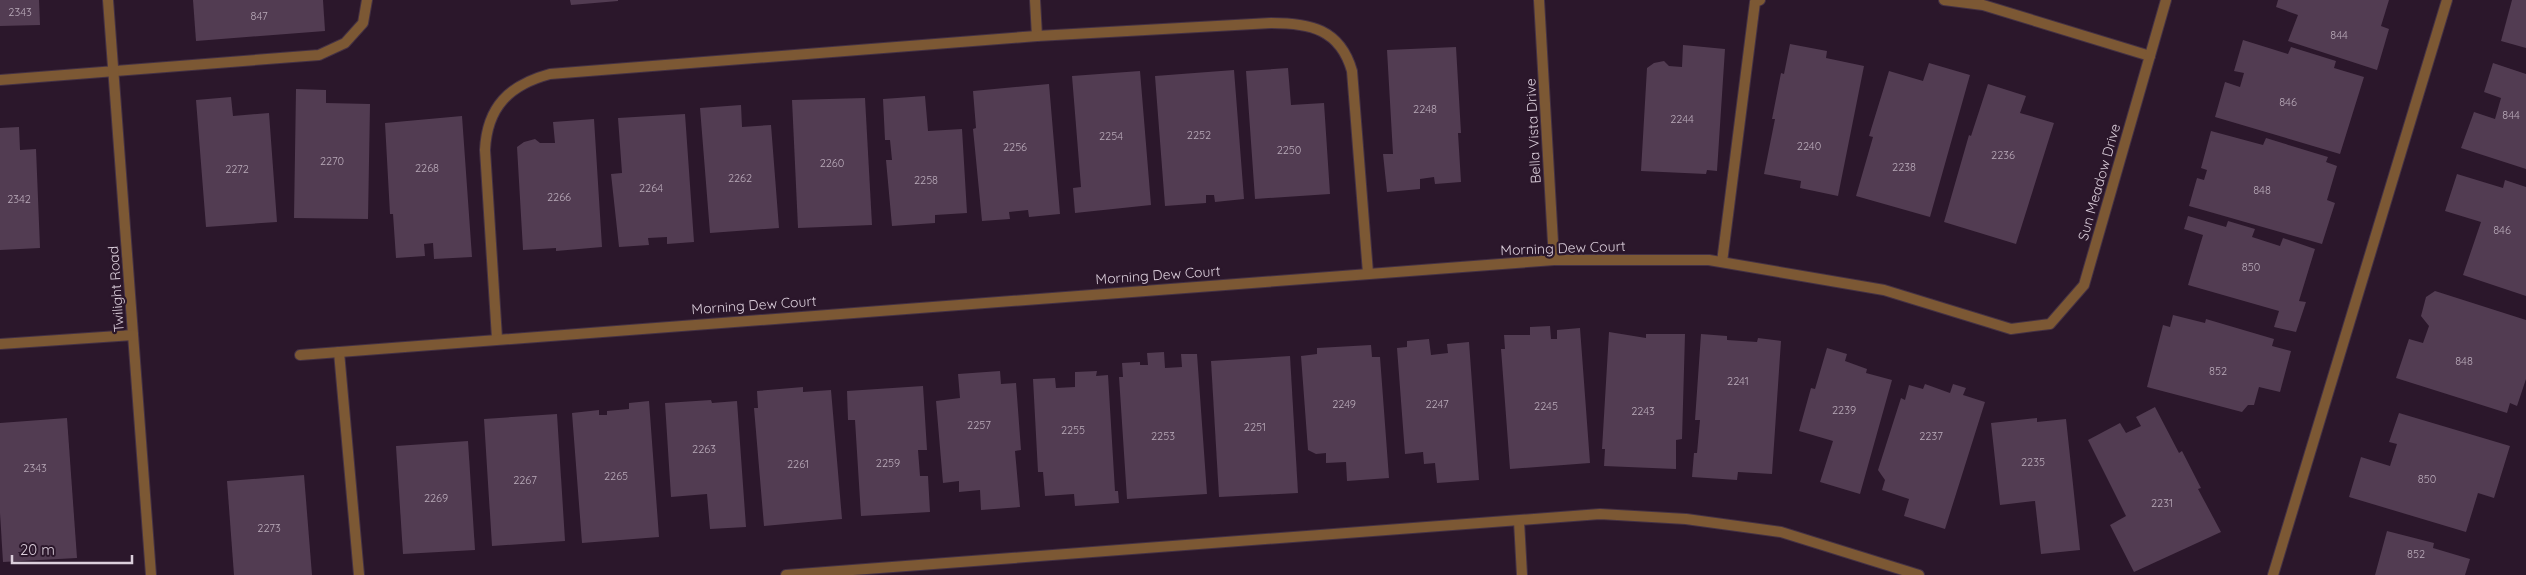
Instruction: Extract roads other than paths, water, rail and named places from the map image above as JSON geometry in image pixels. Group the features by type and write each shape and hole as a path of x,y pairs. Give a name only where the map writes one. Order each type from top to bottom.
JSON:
{"street":[{"name":"Twilight Road","path":"108,0 151,575"},
{"path":"0,80 319,55 346,43 363,23 367,0"},
{"path":"1035,0 1037,36"},
{"name":"Bella Vista Drive","path":"1539,0 1554,260"},
{"path":"1722,262 1756,2 1760,0"},
{"path":"1944,0 1983,5 2150,56"},
{"name":"Sun Meadow Drive","path":"2011,329 2050,324 2084,285 2166,0"},
{"path":"2273,575 2447,0"},
{"path":"497,338 485,150 486,130 493,113 504,98 516,88 532,79 560,73 1037,36 1271,23 1293,23 1326,32 1339,43 1348,56 1352,71 1368,273"},
{"name":"Morning Dew Court","path":"300,355 497,338 1554,260 1709,260 1884,290 2011,329"},
{"path":"0,344 133,335"},
{"path":"339,352 359,575"},
{"path":"786,575 1600,514 1686,519 1781,532 1919,575"},
{"path":"1519,521 1522,575"}]}
